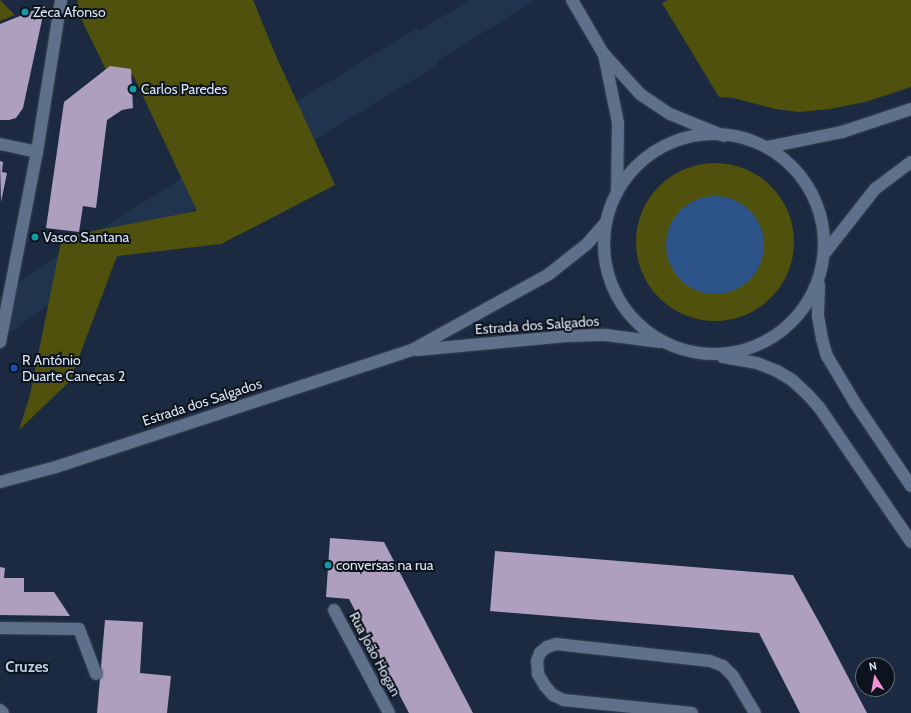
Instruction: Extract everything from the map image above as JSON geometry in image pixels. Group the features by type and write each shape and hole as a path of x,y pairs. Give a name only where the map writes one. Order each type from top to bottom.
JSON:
{"main road":[{"path":"0,342 37,152 62,0"},
{"path":"572,0 603,53 640,94 670,114 724,136"},
{"path":"603,53 618,123 617,193"},
{"path":"768,147 842,132 911,109"},
{"path":"911,486 855,403 827,356 818,316 818,297 824,254 823,226 815,199 808,186 788,161 768,147 747,140 724,136 702,135 668,144 651,154 638,165 617,193 610,207 605,223 606,256 614,288 624,307 639,326 664,343 677,348 757,364 776,371 792,380 819,407 911,542"},
{"path":"0,144 37,152"},
{"path":"824,254 875,189 911,162"},
{"name":"Estrada dos Salgados","path":"0,482 56,466 412,350 549,274 586,244 605,223"},
{"path":"706,354 744,349 776,336 789,325 806,306 820,277"},
{"name":"Estrada dos Salgados","path":"412,350 569,336 606,335 664,343"},
{"name":"Rua João Hogan","path":"334,610 389,713"},
{"path":"0,628 79,629 96,674"},
{"path":"692,713 564,700 553,695 545,686 538,674 537,661 540,653 547,647 556,644 710,661 723,666 733,676 756,713"},
{"path":"0,710 3,713"}],"shaded area":[{"path":"0,0 15,15 0,21"},
{"path":"78,0 253,0 276,56 335,185 221,244 117,256 70,381 19,430 30,395 62,237 197,211 133,75 107,72 76,8"},
{"path":"470,0 536,0 437,61 439,64 292,154 249,176 185,215 55,300 0,340 0,297 35,271 231,147 270,118 417,28 419,31"},
{"path":"668,0 911,0 911,87 865,102 830,109 799,112 775,109 733,98 719,97 662,3"},
{"path":"715,163 745,169 771,186 788,212 794,242 788,272 771,298 745,315 715,321 685,315 659,298 642,272 636,242 642,212 659,186 685,169"}],"water":[{"path":"705,196 725,196 734,199 750,210 761,226 764,235 764,255 761,264 750,280 734,291 725,294 705,294 688,286 680,280 674,272 666,255 666,235 674,218 680,210 688,204"}],"building":[{"path":"45,6 23,108 16,118 0,120 0,24"},
{"path":"110,66 131,69 133,108 122,110 107,120 96,208 83,206 79,232 46,228 64,102"},
{"path":"0,161 3,162 2,172 7,173 1,202"},
{"path":"330,538 384,542 473,713 409,713 349,599 326,597"},
{"path":"495,551 793,575 855,690 855,697 859,697 867,713 800,713 759,633 490,611"},
{"path":"0,567 5,568 4,578 24,578 24,592 54,592 70,616 0,615"},
{"path":"105,620 143,622 140,673 171,676 167,713 97,713"}],"place":[{"name":"Zeca Afonso","path":"25,12"},
{"name":"Carlos Paredes","path":"133,89"},
{"name":"Vasco Santana","path":"35,237"},
{"name":"R António Duarte Caneças 2","path":"14,368"},
{"name":"conversas na rua","path":"328,565"}],"district":[{"name":"Cruzes","path":"27,668"}]}
